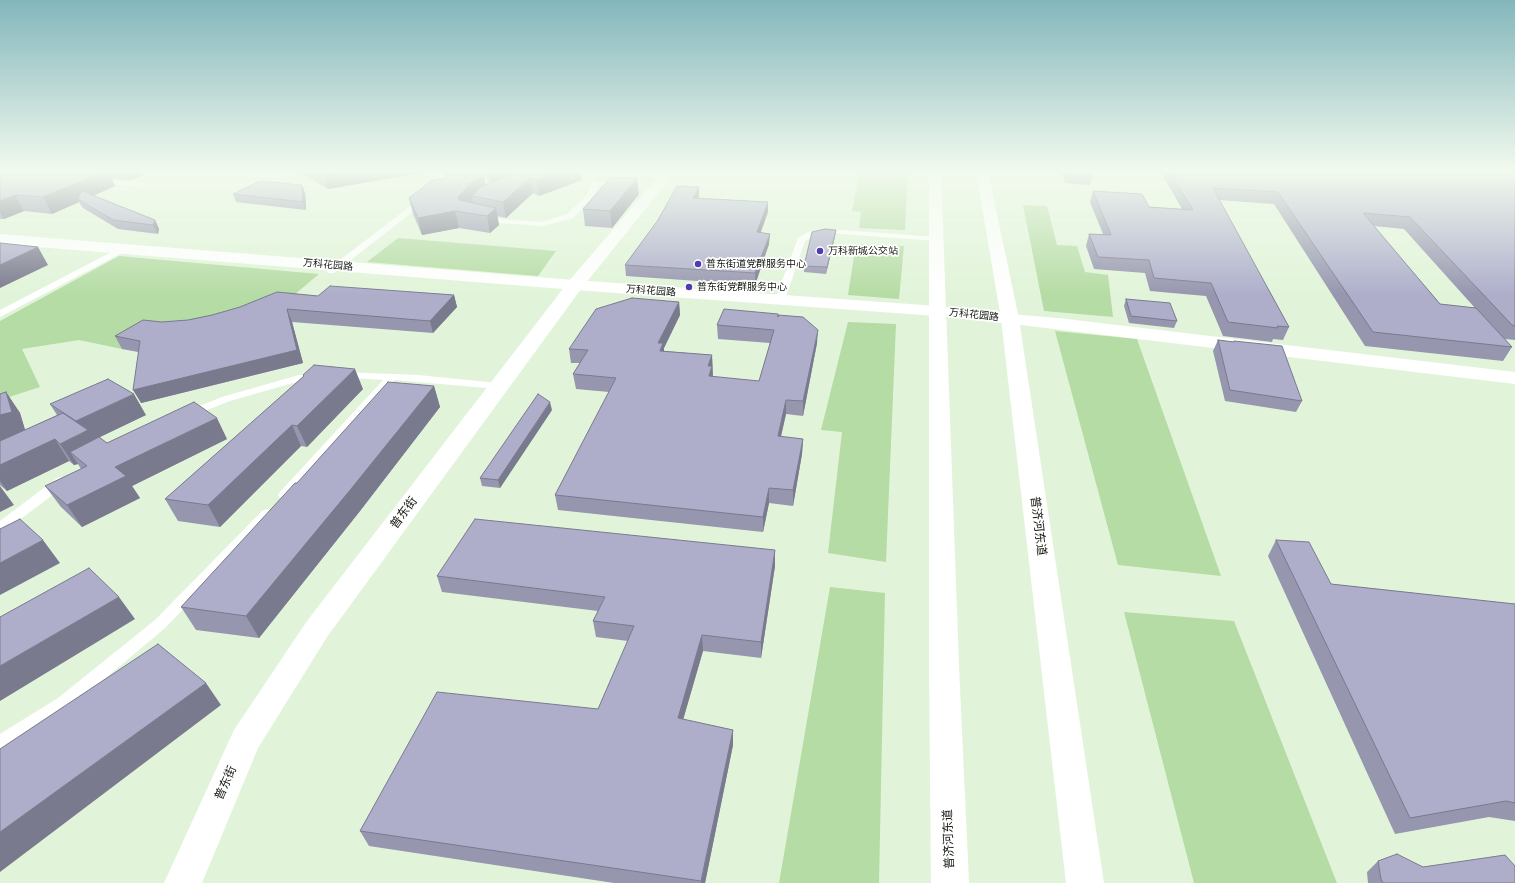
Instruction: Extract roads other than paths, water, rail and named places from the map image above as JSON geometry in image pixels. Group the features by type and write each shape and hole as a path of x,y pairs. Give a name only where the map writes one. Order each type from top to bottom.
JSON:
{"street":[{"name":"普东街","path":"183,883 245,740 317,629 572,289 636,212"},
{"name":"普济河东道","path":"936,212 937,315 950,883"},
{"name":"普济河东道","path":"990,212 1010,319 1085,883"},
{"name":"万科花园路","path":"0,239 118,251 572,289 1058,323 1515,378"},
{"name":"万科花园路","path":"0,245 118,251"}],"lane":[{"path":"335,268 407,212"},
{"path":"474,216 521,224 543,224 570,216 574,212"},
{"path":"779,304 801,240 811,234 828,231 937,239"},
{"path":"0,314 118,251"},
{"path":"175,419 226,399 299,378 356,375 498,386"},
{"path":"0,743 64,703 160,624 280,501 391,377"},
{"path":"0,528 71,474"}],"place":[{"name":"万科新城公交站","path":"820,251"},
{"name":"普东街道党群服务中心","path":"698,264"},
{"name":"普东街党群服务中心","path":"689,287"}]}
